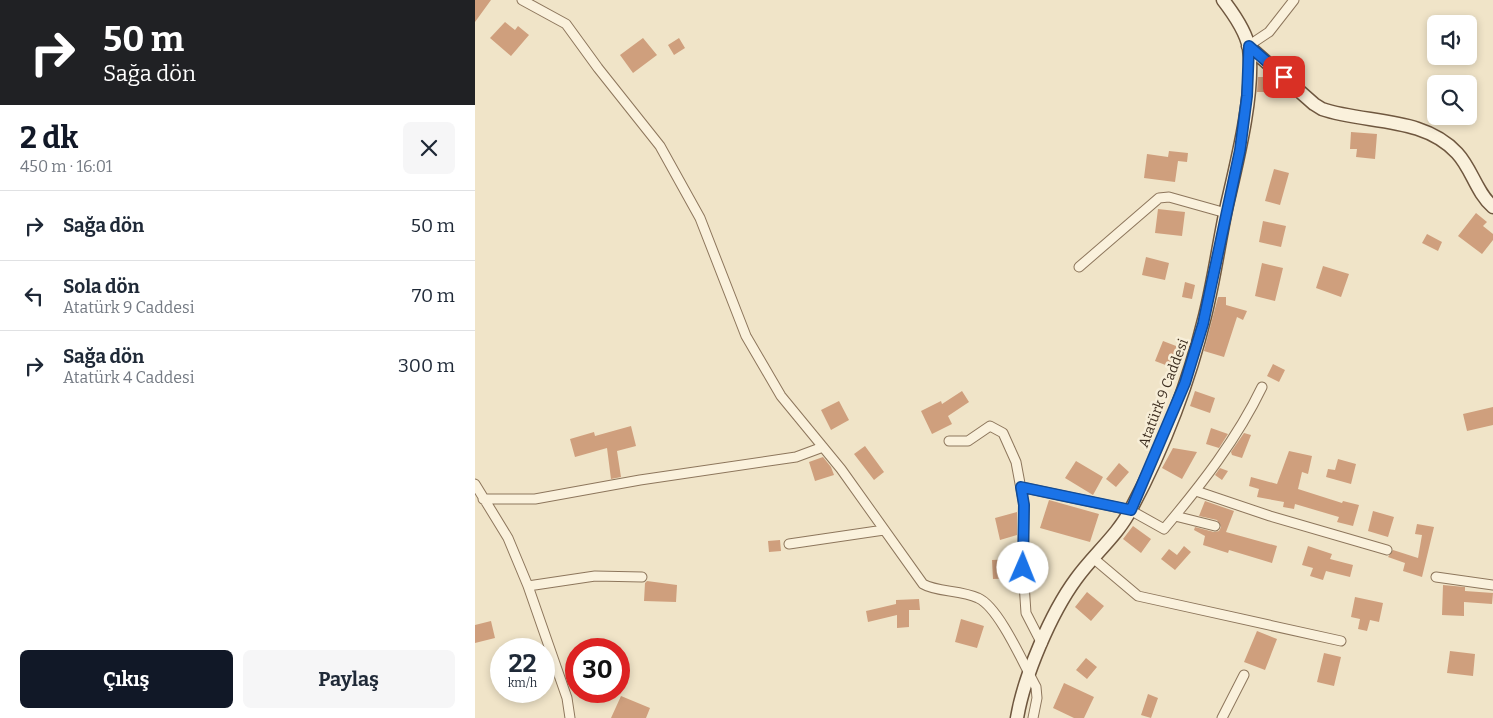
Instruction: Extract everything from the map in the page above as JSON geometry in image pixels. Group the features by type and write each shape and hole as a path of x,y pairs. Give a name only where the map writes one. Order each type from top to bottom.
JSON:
{"street":[{"path":"1223,0 1235,18 1249,46 1314,104 1323,109 1433,134 1456,152 1476,188 1493,207"},
{"path":"1249,46 1269,32 1294,0"},
{"path":"528,1 566,24 598,68 660,146 700,218 746,336 781,396 823,447 923,584 931,589 946,589 979,598 990,607 1004,626 1036,687 1037,698 1033,718"},
{"name":"Atatürk 9 Caddesi","path":"1017,718 1029,674 1065,595 1131,510 1172,417 1194,358 1211,292 1244,122 1249,71 1249,46"},
{"path":"1079,267 1159,198 1169,197 1226,213"},
{"path":"1021,487 1131,510 1164,529 1196,491 1249,414 1262,386"},
{"path":"949,441 968,441 990,426 1003,433 1016,462 1024,505 1023,568 1026,613 1042,644"},
{"path":"483,499 535,500 640,480 796,457 823,447"},
{"path":"475,484 508,538 567,698 570,718"},
{"path":"1196,491 1270,516 1387,550"},
{"path":"1175,516 1215,526"},
{"path":"789,544 884,530"},
{"path":"1093,558 1137,596 1341,641"},
{"path":"527,586 595,576 642,577"},
{"path":"1436,577 1493,585"},
{"path":"1222,718 1244,676"}],"building":[{"path":"475,0 491,0 475,22"},
{"path":"505,22 515,30 518,26 529,35 511,56 490,38"},
{"path":"643,38 657,55 633,73 620,55"},
{"path":"679,38 685,48 674,55 668,45"},
{"path":"1258,77 1272,77 1281,86 1280,92 1257,92"},
{"path":"1351,132 1377,134 1375,159 1356,157 1357,149 1350,149"},
{"path":"1169,151 1188,153 1187,162 1178,161 1175,182 1144,178 1147,154 1168,157"},
{"path":"1274,169 1289,173 1280,205 1265,201"},
{"path":"1158,209 1185,212 1182,236 1155,233"},
{"path":"1476,213 1487,222 1483,226 1493,234 1493,240 1482,254 1458,236"},
{"path":"1263,221 1286,226 1281,247 1259,242"},
{"path":"1427,234 1442,242 1438,251 1422,243"},
{"path":"1146,257 1169,263 1165,280 1142,275"},
{"path":"1262,263 1283,268 1275,301 1255,296"},
{"path":"1323,266 1349,274 1341,297 1316,288"},
{"path":"1185,282 1195,285 1192,299 1182,297"},
{"path":"1218,297 1226,297 1226,305 1247,311 1243,320 1237,317 1224,357 1204,351"},
{"path":"1163,341 1184,349 1176,369 1155,361"},
{"path":"1273,364 1285,370 1279,382 1267,376"},
{"path":"962,391 969,402 948,416 952,424 932,434 921,411 941,401 942,404"},
{"path":"1195,391 1215,398 1210,413 1190,406"},
{"path":"839,401 849,420 831,430 821,410"},
{"path":"1493,407 1493,425 1467,431 1463,414"},
{"path":"631,426 636,446 617,451 621,477 611,479 607,448 575,457 570,439 594,432 595,436"},
{"path":"1211,428 1228,434 1219,448 1206,444"},
{"path":"1244,433 1251,435 1242,458 1232,455 1231,452"},
{"path":"865,446 884,472 874,480 854,454"},
{"path":"1173,448 1197,452 1182,479 1162,468"},
{"path":"1289,451 1312,456 1308,474 1302,472 1298,489 1342,503 1343,501 1359,505 1353,526 1337,522 1339,517 1295,504 1294,509 1283,507 1284,502 1257,497 1259,489 1249,486 1251,477 1277,484"},
{"path":"823,457 831,467 834,475 815,481 809,462"},
{"path":"1338,459 1356,464 1351,484 1326,477 1328,469 1335,470"},
{"path":"1076,461 1103,477 1093,495 1065,478"},
{"path":"1119,463 1129,472 1116,487 1106,479"},
{"path":"1220,468 1228,471 1222,480 1215,475"},
{"path":"1049,500 1099,514 1090,542 1040,528"},
{"path":"1205,501 1234,511 1226,532 1277,546 1272,563 1229,550 1228,553 1203,545 1205,536 1194,530 1195,527 1214,532 1219,531 1221,527 1217,520 1199,516"},
{"path":"1373,511 1394,517 1388,537 1368,531"},
{"path":"1017,512 1017,535 1000,540 995,518"},
{"path":"1417,524 1434,527 1422,577 1403,571 1405,563 1388,557 1393,550 1418,558 1422,535 1415,534"},
{"path":"1133,526 1151,539 1141,553 1123,539"},
{"path":"780,540 781,551 769,552 768,541"},
{"path":"1184,546 1191,552 1175,570 1161,559 1169,549 1177,555"},
{"path":"1308,546 1332,554 1330,559 1353,565 1350,577 1326,571 1323,580 1310,576 1313,568 1302,565"},
{"path":"1017,559 1017,578 993,579 992,560"},
{"path":"647,581 677,585 676,602 644,601 645,583"},
{"path":"1443,585 1465,587 1465,591 1493,593 1492,604 1464,602 1464,616 1442,615"},
{"path":"1087,592 1104,606 1091,621 1075,607"},
{"path":"1355,597 1383,603 1379,622 1370,620 1367,631 1358,629 1360,619 1351,617"},
{"path":"919,599 920,610 909,610 909,627 897,628 897,615 868,622 866,611 896,604 896,600"},
{"path":"961,619 984,626 977,648 955,642"},
{"path":"491,621 495,638 475,643 475,625"},
{"path":"1257,631 1277,639 1265,670 1244,662"},
{"path":"1450,651 1475,654 1473,676 1447,673"},
{"path":"1324,653 1341,657 1334,686 1317,682"},
{"path":"1086,658 1097,667 1087,679 1076,670"},
{"path":"1064,683 1094,697 1084,718 1074,718 1053,708"},
{"path":"1148,694 1158,698 1151,718 1141,715"},
{"path":"630,700 650,708 646,718 611,718 618,703 630,703"}],"route":[{"path":"1023,568 1024,505 1021,487 1131,510 1172,417 1194,358 1203,324 1240,150 1247,96 1249,46 1284,77"}]}
